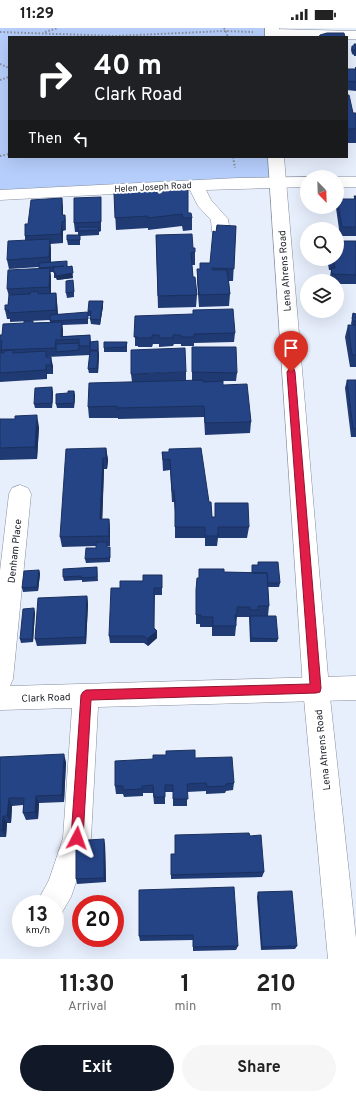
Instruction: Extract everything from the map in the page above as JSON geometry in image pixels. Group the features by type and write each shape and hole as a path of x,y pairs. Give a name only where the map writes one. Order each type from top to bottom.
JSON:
{"street":[{"path":"272,33 356,35"},
{"name":"Lena Ahrens Road","path":"276,158 276,182 316,688 343,959"},
{"name":"Helen Joseph Road","path":"0,195 195,185 300,182"},
{"path":"344,182 356,182"},
{"path":"195,185 204,202 219,219 221,232"},
{"name":"Denham Place","path":"0,679 20,494"},
{"name":"Clark Road","path":"0,698 356,688"},
{"path":"57,895 77,838 86,695"}],"path":[{"path":"43,33 58,28"},
{"path":"0,32 115,36 225,29 272,33"}],"shaded area":[{"path":"0,28 265,28 266,36 8,36 8,158 273,158 275,181 0,192"}],"building":[{"path":"327,33 344,33 345,36 320,36"},
{"path":"354,44 356,44 356,52 355,50 352,50 352,46 354,46"},
{"path":"348,69 355,69 356,82 348,81"},
{"path":"348,95 353,113 356,113 356,129 348,129"},
{"path":"187,189 188,213 191,213 192,218 183,218 182,214 148,218 148,216 115,218 114,193"},
{"path":"354,196 356,196 356,227 344,227 344,222 341,222 340,214 344,214 344,199 355,199"},
{"path":"101,197 101,222 74,223 74,198"},
{"path":"62,198 62,215 65,215 65,221 62,222 61,234 25,236 25,224 28,224 31,200"},
{"path":"217,225 236,226 234,269 212,268 212,270 227,270 230,294 199,295 197,269 200,269 200,263 210,263 213,231 216,232"},
{"path":"78,227 99,227 98,230 78,231"},
{"path":"192,234 193,248 195,248 195,252 191,253 193,277 195,277 197,295 158,296 156,235"},
{"path":"67,235 80,235 80,240 67,240"},
{"path":"50,239 49,257 7,260 8,241"},
{"path":"344,241 356,241 356,275 332,274 331,268 335,268 335,266 344,266"},
{"path":"67,261 67,267 72,266 73,273 56,276 53,267 64,266 39,268 39,263"},
{"path":"50,268 49,287 7,289 8,270"},
{"path":"73,280 74,292 66,293 66,281"},
{"path":"38,291 38,294 56,293 56,310 8,313 9,310 5,310 5,305 8,305 9,295 30,294 30,292"},
{"path":"89,301 103,301 100,320 90,319 91,311 88,311"},
{"path":"233,309 235,333 194,334 194,337 181,337 181,335 173,335 173,338 159,338 159,335 152,335 152,338 134,337 135,316 193,314 193,310"},
{"path":"88,312 88,319 50,321 50,315"},
{"path":"353,313 356,314 356,322 352,319"},
{"path":"24,321 33,321 33,323 62,322 61,337 90,335 90,346 79,346 79,339 56,340 55,348 1,350 2,341 0,341 0,335 2,335 3,324 24,323"},
{"path":"348,325 356,325 356,355 352,355"},
{"path":"98,341 98,350 90,350 90,342"},
{"path":"104,342 127,342 126,347 104,348"},
{"path":"79,343 79,350 56,352 56,344"},
{"path":"192,347 236,347 237,373 192,372"},
{"path":"185,348 186,372 131,374 131,350"},
{"path":"0,350 2,350 1,353 4,353 4,351 13,350 13,353 46,351 46,357 51,357 51,365 46,365 46,370 0,373"},
{"path":"90,351 98,351 97,368 88,369"},
{"path":"203,380 203,382 223,381 223,385 247,384 251,422 205,423 204,406 117,408 117,406 88,407 89,383"},
{"path":"347,380 356,380 356,429 353,428"},
{"path":"52,387 52,403 34,404 35,388"},
{"path":"68,391 74,391 74,403 56,404 56,394 68,393"},
{"path":"37,415 35,447 0,448 0,419 15,419 15,416"},
{"path":"106,448 106,458 103,458 100,519 109,519 109,536 60,537 66,449"},
{"path":"201,448 209,502 211,502 212,517 215,517 215,503 248,503 249,527 218,527 218,536 205,536 205,527 175,527 175,502 174,491 172,491 170,459 163,460 162,452 169,452 169,449"},
{"path":"96,542 107,542 107,547 110,547 110,558 85,559 86,548 96,548"},
{"path":"258,562 278,562 280,583 268,583 267,573 252,573 252,565 258,565"},
{"path":"97,567 97,577 63,577 63,569"},
{"path":"199,569 224,569 224,572 267,573 269,606 258,606 258,610 250,610 250,607 237,607 237,615 235,615 236,626 213,626 213,617 201,617 201,615 196,615 196,590 197,578 199,578"},
{"path":"39,570 37,587 22,588 24,571"},
{"path":"143,575 162,575 162,588 154,588 154,628 157,631 147,639 144,636 109,636 111,588 120,588 120,581 143,581"},
{"path":"87,596 85,637 35,639 38,598"},
{"path":"34,608 32,639 20,639 23,609"},
{"path":"250,616 276,616 278,639 251,638"},
{"path":"195,750 195,758 232,757 234,783 226,784 226,786 207,787 206,783 187,784 188,799 173,799 173,785 165,785 165,797 154,797 153,785 142,786 142,789 123,790 123,786 115,786 115,761 153,759 153,755 166,755 166,751"},
{"path":"64,754 62,795 36,796 35,812 23,813 24,798 9,798 7,816 3,816 2,830 0,830 0,757"},
{"path":"249,833 250,836 261,835 264,872 171,875 171,854 175,854 175,835"},
{"path":"104,839 104,878 76,879 76,850 88,849 88,840"},
{"path":"234,887 238,946 193,947 193,935 139,936 139,890"},
{"path":"292,891 297,946 262,947 258,892"}],"route":[{"path":"77,838 86,695 316,688 291,372"}]}
